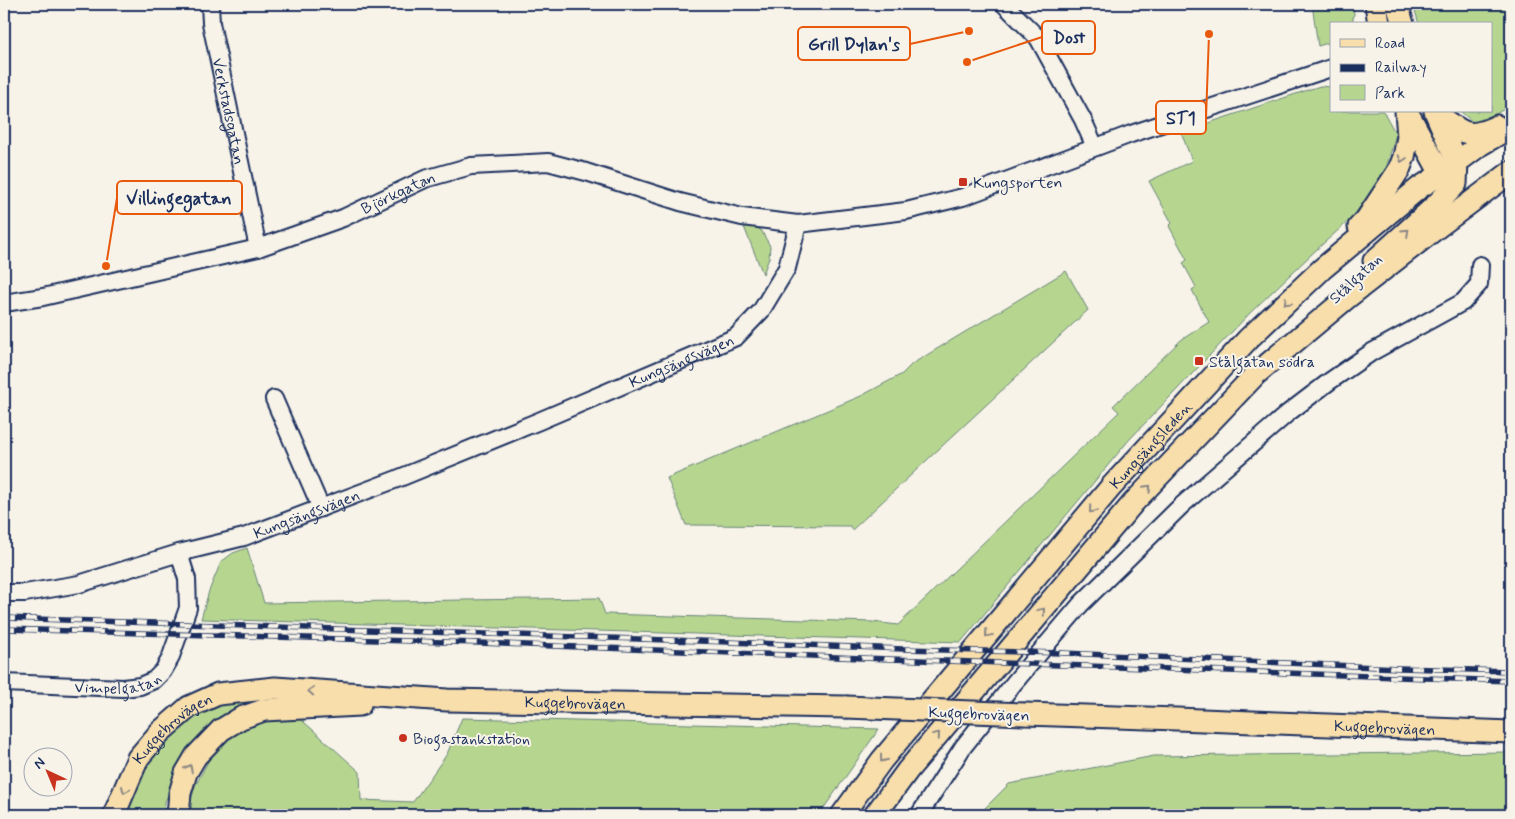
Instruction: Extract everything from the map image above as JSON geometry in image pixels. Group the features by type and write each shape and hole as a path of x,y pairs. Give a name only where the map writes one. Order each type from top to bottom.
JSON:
{"main road":[{"path":"1376,4 1379,22"},
{"path":"1397,4 1402,22"},
{"name":"Stålgatan","path":"1322,268 1366,220 1399,170 1408,137 1407,112"},
{"name":"Stålgatan","path":"1256,374 1347,286 1442,199 1452,173 1408,112"},
{"path":"1436,112 1452,173 1485,191"},
{"path":"1436,112 1462,132 1472,135 1484,132 1511,120"},
{"name":"Kungsängsleden","path":"842,815 882,760 1110,488 1248,339 1322,268 1419,188 1452,173 1480,145 1511,127"},
{"name":"Kungsängsleden","path":"875,815 908,770 1134,502 1256,374 1348,297 1511,172"},
{"name":"Kuggebrovägen","path":"114,815 138,758 160,732 189,707 218,694 275,688 447,700 846,707 1511,732"},
{"name":"Kuggebrovägen","path":"178,815 180,793 186,773 196,756 221,730 241,718 264,710 447,700"}],"street":[{"name":"Verkstadsgatan","path":"210,4 211,23 258,248"},
{"path":"1004,4 1038,38 1084,120 1095,147"},
{"path":"798,224 906,211 950,201 1095,147 1330,68"},
{"name":"Björkgatan","path":"4,303 43,298 258,248 343,218 425,179 471,166 548,162 680,202 742,218 798,224"},
{"name":"Kungsängsvägen","path":"4,593 25,593 78,584 179,553 244,537 397,479 736,337 761,311 787,268 798,224"},
{"path":"919,815 963,746 1081,604 1181,506 1274,424 1372,352 1463,302 1479,284 1480,265"},
{"path":"274,399 321,508"},
{"name":"Vimpelgatan","path":"4,683 123,688 140,686 154,680 163,671 170,659 188,608 187,579 179,553"}],"green space":[{"path":"1312,4 1353,4 1352,22 1330,22 1330,42 1318,46"},
{"path":"1413,4 1511,4 1511,105 1494,115 1474,123 1461,112 1492,112 1492,22 1418,22"},
{"path":"1320,86 1330,87 1330,112 1384,112 1396,134 1385,172 1352,218 1250,313 1129,440 961,642 201,619 209,591 221,562 233,553 247,548 264,603 599,598 605,614 873,622 898,625 1119,412 1113,406 1181,340 1209,322 1192,290 1196,287 1183,263 1187,260 1169,226 1172,223 1149,181 1192,161 1181,132"},
{"path":"742,222 761,230 770,246 769,258 763,274"},
{"path":"1066,271 1088,310 852,530 850,526 686,525 667,478 861,396 902,374 912,364"},
{"path":"325,695 264,706 176,775 165,802 163,815 127,815 147,760 183,720 230,700"},
{"path":"295,714 360,772 361,800 413,802 447,754 462,718 879,729 819,815 187,815 195,786 211,756 232,735 250,723"},
{"path":"1511,752 1511,815 978,815 1009,784 1154,756"}],"railway":[{"path":"4,618 1063,653 1511,671"},
{"path":"4,629 479,643 1511,681"}],"place":[{"name":"Grill Dylan's","path":"969,31"},
{"name":"ST1","path":"1209,34"},
{"name":"Dost","path":"967,62"},
{"name":"Kungsporten","path":"963,182"},
{"name":"Villingegatan","path":"106,266"},
{"name":"Stålgatan södra","path":"1199,361"},
{"name":"Biogastankstation","path":"403,738"}]}
